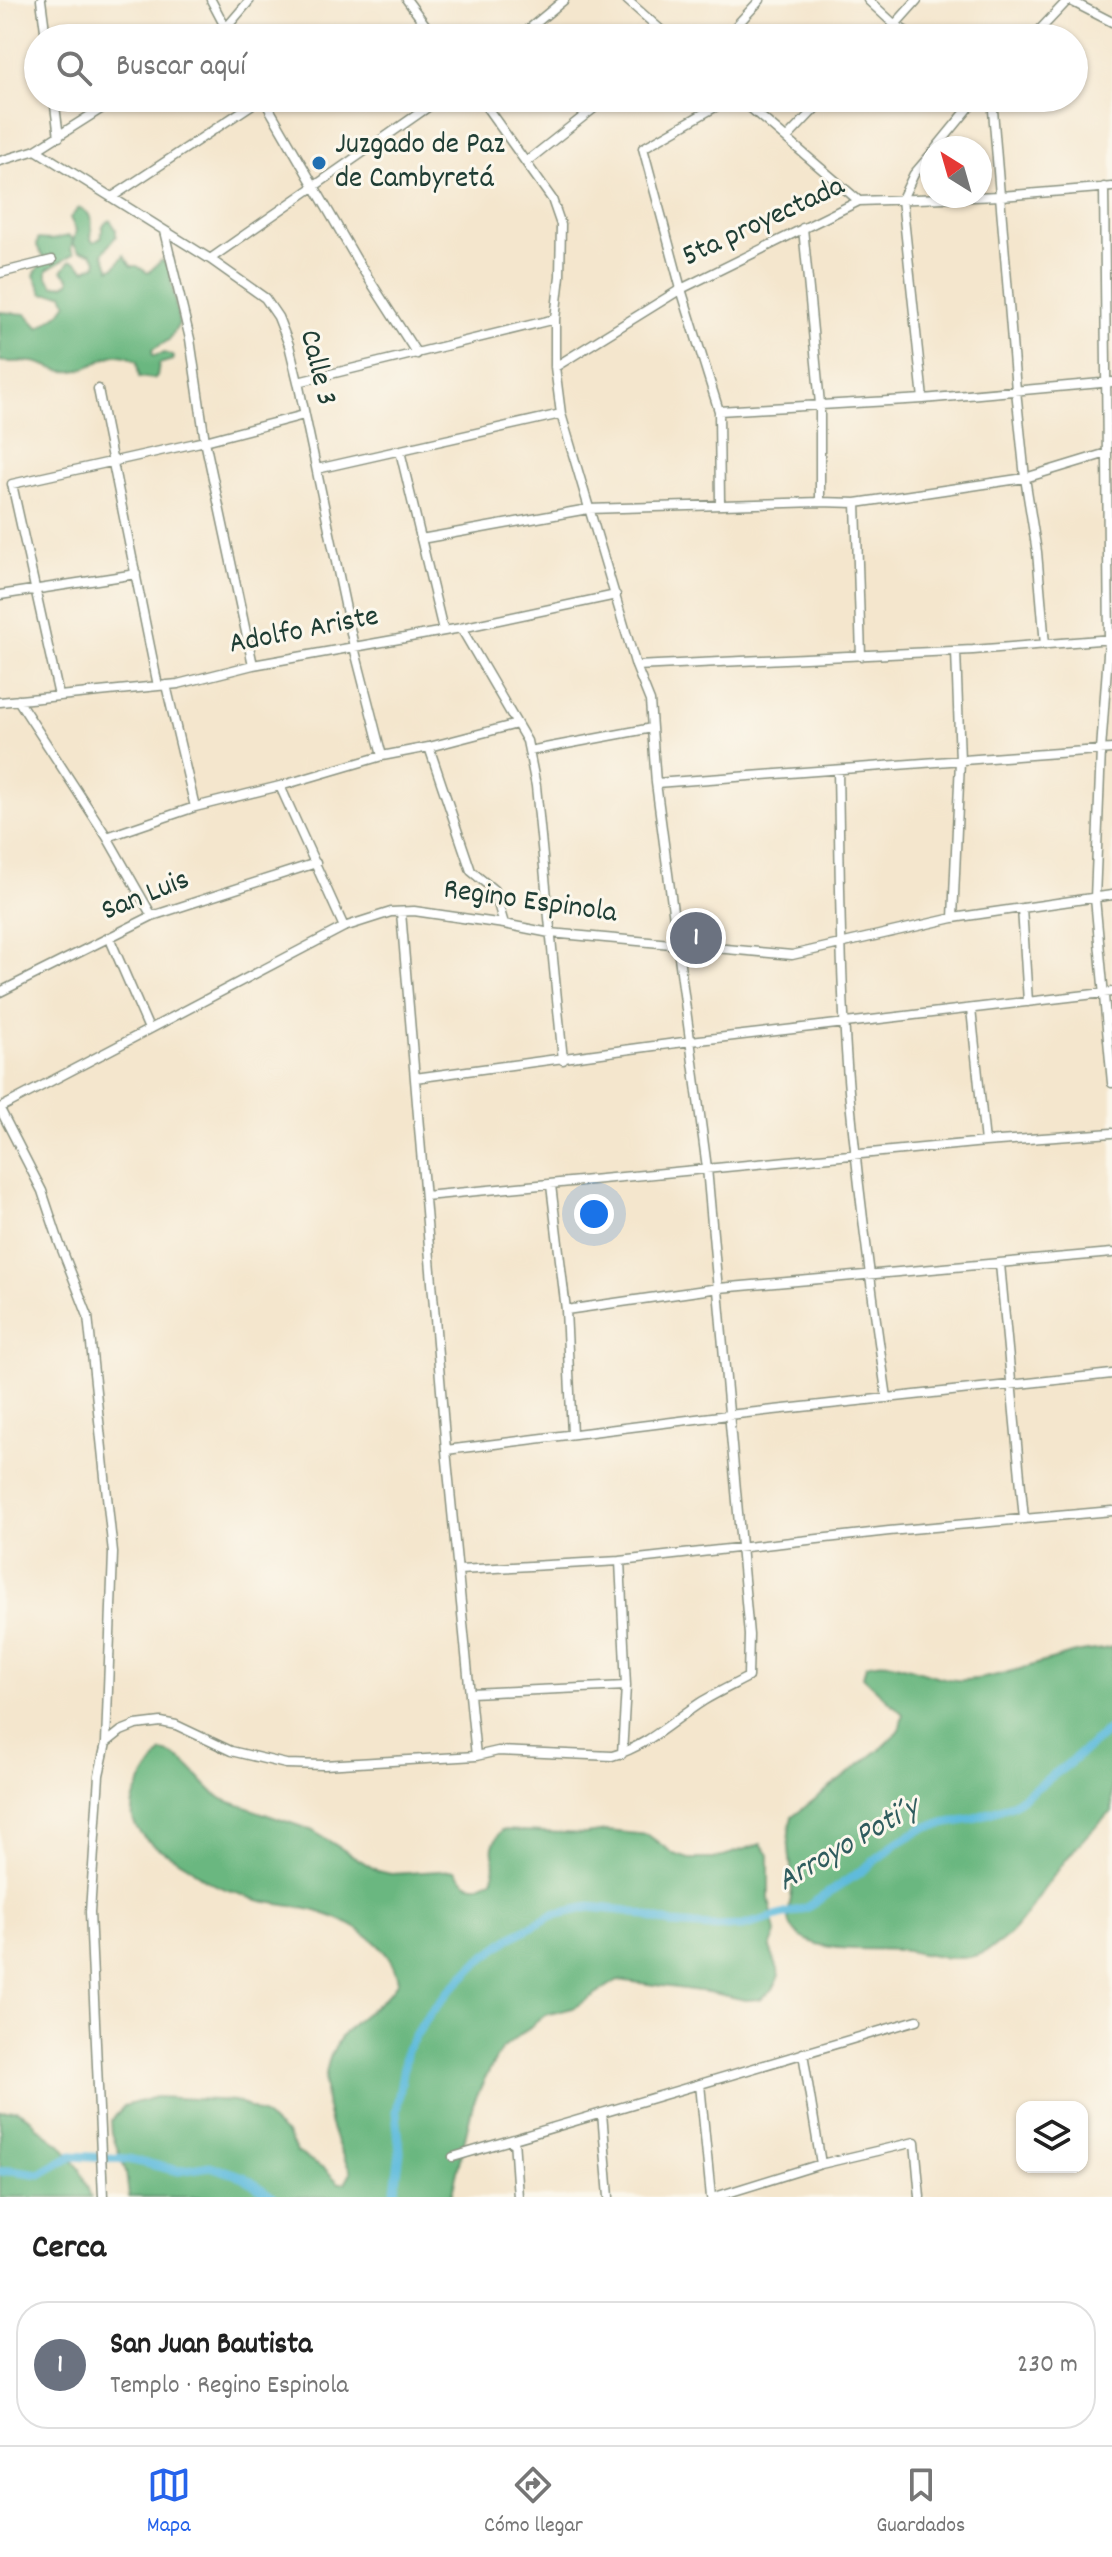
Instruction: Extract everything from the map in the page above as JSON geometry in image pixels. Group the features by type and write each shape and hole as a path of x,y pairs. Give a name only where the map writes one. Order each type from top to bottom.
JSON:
{"street":[{"path":"41,0 44,24"},
{"path":"211,0 224,24"},
{"path":"229,24 250,0"},
{"path":"407,0 425,24"},
{"path":"535,24 564,0"},
{"path":"627,0 654,24"},
{"path":"738,24 760,0"},
{"path":"868,0 894,24"},
{"path":"896,24 917,0"},
{"path":"1045,24 1068,0 1112,22"},
{"path":"56,112 59,137"},
{"path":"0,161 36,150 97,112"},
{"path":"112,197 242,112"},
{"path":"271,112 313,187 417,354"},
{"path":"210,259 421,112"},
{"path":"106,1743 121,1731 136,1725 161,1722 176,1725 231,1751 286,1764 324,1765 476,1756 498,1751 612,1756 647,1741 705,1700 748,1677 749,1635 707,1168 680,945 656,783 650,701 636,666 561,414 555,367 555,319 561,225 552,199 490,112"},
{"path":"526,162 589,112"},
{"path":"706,112 643,148 681,289 719,411 720,505"},
{"path":"756,112 859,201"},
{"path":"787,138 812,112"},
{"path":"946,136 965,112"},
{"path":"993,112 1016,390 1037,552 1045,645"},
{"name":"Calle 3","path":"36,150 210,259 265,298 278,317 298,382 354,647 382,756"},
{"path":"920,167 902,199 923,399"},
{"path":"1108,187 1107,453 1111,640 1101,750 1095,898 1108,992 1112,1083"},
{"name":"5ta proyectada","path":"555,367 681,289 859,201 1001,196 1108,187"},
{"path":"803,228 820,404 820,502"},
{"path":"164,231 190,339 205,441 253,665"},
{"path":"0,273 52,260"},
{"path":"298,382 555,319"},
{"path":"719,411 923,399 1109,382"},
{"path":"98,389 136,574 195,807"},
{"path":"317,469 561,414"},
{"path":"0,487 205,441 304,415"},
{"path":"400,451 443,630"},
{"path":"421,539 588,509 856,503 1025,478 1107,453"},
{"path":"12,484 59,696"},
{"path":"856,503 861,656"},
{"path":"0,595 136,574"},
{"name":"Adolfo Ariste","path":"0,702 162,686 253,665 461,628 616,595"},
{"path":"461,628 527,741 536,786 563,1060"},
{"path":"636,666 956,651 1111,640"},
{"path":"953,918 960,761 956,651"},
{"path":"18,700 107,837 152,916"},
{"path":"107,837 195,807 382,756 517,724"},
{"path":"529,751 652,728"},
{"path":"429,747 471,871 494,890 504,924"},
{"path":"656,783 1112,749"},
{"path":"838,770 845,1025 869,1276 887,1398"},
{"path":"280,786 344,927"},
{"name":"San Luis","path":"0,992 152,916 316,863"},
{"name":"Regino Espinola","path":"0,1109 344,927 371,917 414,911 550,933 792,955 953,918 1112,895"},
{"path":"1022,908 1028,1002"},
{"path":"401,912 446,1450 476,1756"},
{"path":"109,937 149,1029"},
{"path":"415,1078 691,1041 1108,992"},
{"path":"971,1009 985,1142"},
{"path":"0,1109 42,1191 88,1316 113,1553 106,1743 99,1775 90,1912 103,2197"},
{"path":"425,1196 985,1142 1112,1133"},
{"path":"551,1185 566,1310 572,1434"},
{"path":"566,1310 719,1288 1112,1253"},
{"path":"1000,1264 1024,1519"},
{"path":"446,1450 728,1415 1112,1374"},
{"path":"459,1570 620,1561 1112,1511"},
{"path":"620,1561 626,1686 622,1754"},
{"path":"471,1693 626,1686"},
{"path":"453,2157 917,2020"},
{"path":"803,2053 821,2164"},
{"path":"700,2084 713,2197 821,2164 915,2142 920,2197"},
{"path":"602,2113 609,2197"},
{"path":"514,2139 518,2197"}],"green space":[{"path":"79,208 90,217 91,239 94,242 102,237 103,227 108,221 116,229 116,236 103,253 110,269 124,255 131,266 148,273 162,260 169,267 179,324 169,340 152,350 153,356 165,353 174,357 159,364 154,379 139,377 137,362 120,355 74,371 61,371 32,362 0,361 0,312 26,314 39,328 60,313 67,303 63,294 43,294 34,275 44,258 37,246 38,239 68,236 73,239 71,249 74,254 47,270 47,277 54,286 69,282 70,279 62,271 70,261 85,270 96,265 97,261 91,253 79,251 73,243 76,230 70,218"},
{"path":"1112,1647 1112,1812 1075,1848 1005,1939 987,1951 954,1958 898,1950 834,1948 812,1942 796,1932 790,1924 789,1914 792,1888 789,1835 792,1817 899,1731 903,1714 863,1677 866,1665 887,1663 945,1678 969,1680"},
{"path":"162,1752 180,1759 222,1799 311,1830 378,1871 391,1874 455,1870 469,1884 481,1884 493,1877 493,1849 502,1830 585,1834 607,1831 648,1835 674,1854 689,1859 714,1859 761,1844 769,1855 769,1899 776,1933 770,1948 780,1975 773,1989 760,1999 745,2000 618,1980 573,2008 545,2015 501,2050 485,2078 473,2104 451,2197 129,2197 126,2172 112,2134 111,2121 124,2106 156,2097 235,2101 261,2113 287,2135 297,2152 325,2169 339,2183 345,2183 351,2172 335,2136 326,2099 325,2080 329,2062 336,2044 349,2028 388,1995 398,1981 388,1956 357,1929 319,1912 258,1900 218,1886 145,1838 134,1822 133,1805 142,1780"},
{"path":"16,2110 29,2117 61,2145 80,2169 91,2197 0,2197 0,2112"}],"waterway":[{"name":"Arroyo Poti´y","path":"394,2197 400,2152 396,2112 407,2049 448,1992 478,1962 510,1938 553,1915 589,1907 629,1911 673,1924 710,1927 743,1926 806,1908 897,1843 925,1827 972,1819 1012,1805 1112,1727"},
{"name":"Arroyo Poti´y","path":"0,2172 11,2170 40,2174 71,2156 128,2159 179,2171 210,2166 244,2177 272,2197"}],"place":[{"name":"Juzgado de Paz de Cambyretá","path":"319,163"},
{"name":"San Juan Bautista","path":"696,938"}]}
